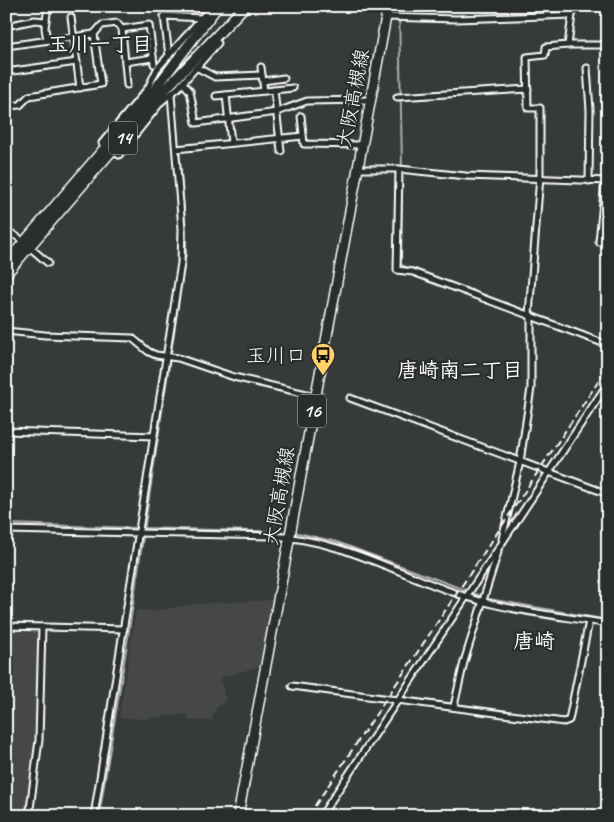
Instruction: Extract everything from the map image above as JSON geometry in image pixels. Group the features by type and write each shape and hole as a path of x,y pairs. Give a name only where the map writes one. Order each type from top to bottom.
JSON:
{"main road":[{"name":"14","path":"6,263 152,93 218,6"},
{"name":"14","path":"6,274 159,96 245,6"},
{"name":"大阪高槻線","path":"238,816 388,6"}],"street":[{"path":"47,40 45,20 48,6"},
{"path":"104,144 102,142 148,88 157,69 212,6"},
{"path":"568,45 572,6"},
{"path":"386,17 456,19 572,15"},
{"path":"169,56 164,16 202,18"},
{"path":"71,17 80,88"},
{"path":"6,26 35,20 45,20"},
{"path":"6,46 94,34 102,25 117,23 122,29 127,84"},
{"path":"122,29 149,25 153,61 125,62"},
{"path":"6,106 20,105 29,96 101,84 94,34"},
{"path":"116,153 119,155 162,101 171,94 218,43"},
{"path":"454,706 482,601 500,545 520,462 531,388 530,315 540,178 540,108 528,108 527,56 545,55 546,47 608,45"},
{"path":"6,72 77,62"},
{"path":"196,67 215,77 284,78"},
{"path":"261,67 264,91"},
{"path":"587,68 590,110 589,180"},
{"path":"182,82 190,92 196,123 288,110 307,101 370,100"},
{"path":"216,96 293,88"},
{"path":"397,97 528,89"},
{"path":"274,90 281,151"},
{"path":"94,816 183,249 171,94"},
{"path":"226,95 231,143"},
{"path":"302,116 304,144 362,145"},
{"path":"176,149 303,136"},
{"path":"357,169 399,170 466,176 606,181 600,242"},
{"path":"399,170 396,270 413,272 608,345"},
{"path":"6,230 20,238"},
{"path":"33,250 48,263"},
{"path":"6,331 45,335 132,338 149,352 178,358 234,377 315,396"},
{"path":"321,816 608,383"},
{"path":"350,398 608,494"},
{"path":"6,431 154,436"},
{"path":"6,530 290,537 344,549 482,601 608,624"},
{"path":"292,686 564,722 569,720 589,621"},
{"path":"6,626 124,628"},
{"path":"6,812 26,815 30,809 39,740 42,627"}],"shaded area":[{"path":"272,600 260,666 221,678 225,698 224,702 216,708 212,720 188,721 187,714 143,719 119,718 136,610 152,611 196,604"},
{"path":"6,628 40,629 37,735 28,809 23,813 6,810"}],"waterway":[{"path":"166,6 169,33"},
{"path":"399,6 402,169 401,265 528,312"},
{"path":"99,816 186,253 186,232 173,85"},
{"path":"402,166 417,168"},
{"path":"533,314 608,342"},
{"path":"6,524 139,528"},
{"path":"144,528 289,532"},
{"path":"294,532 337,542 489,599 608,620"}],"railway":[{"path":"308,816 608,367"}],"place":[{"name":"玉川口","path":"323,376"}],"district":[{"name":"玉川一丁目","path":"100,44"},
{"name":"唐崎南二丁目","path":"460,370"},
{"name":"唐崎","path":"534,641"}]}
